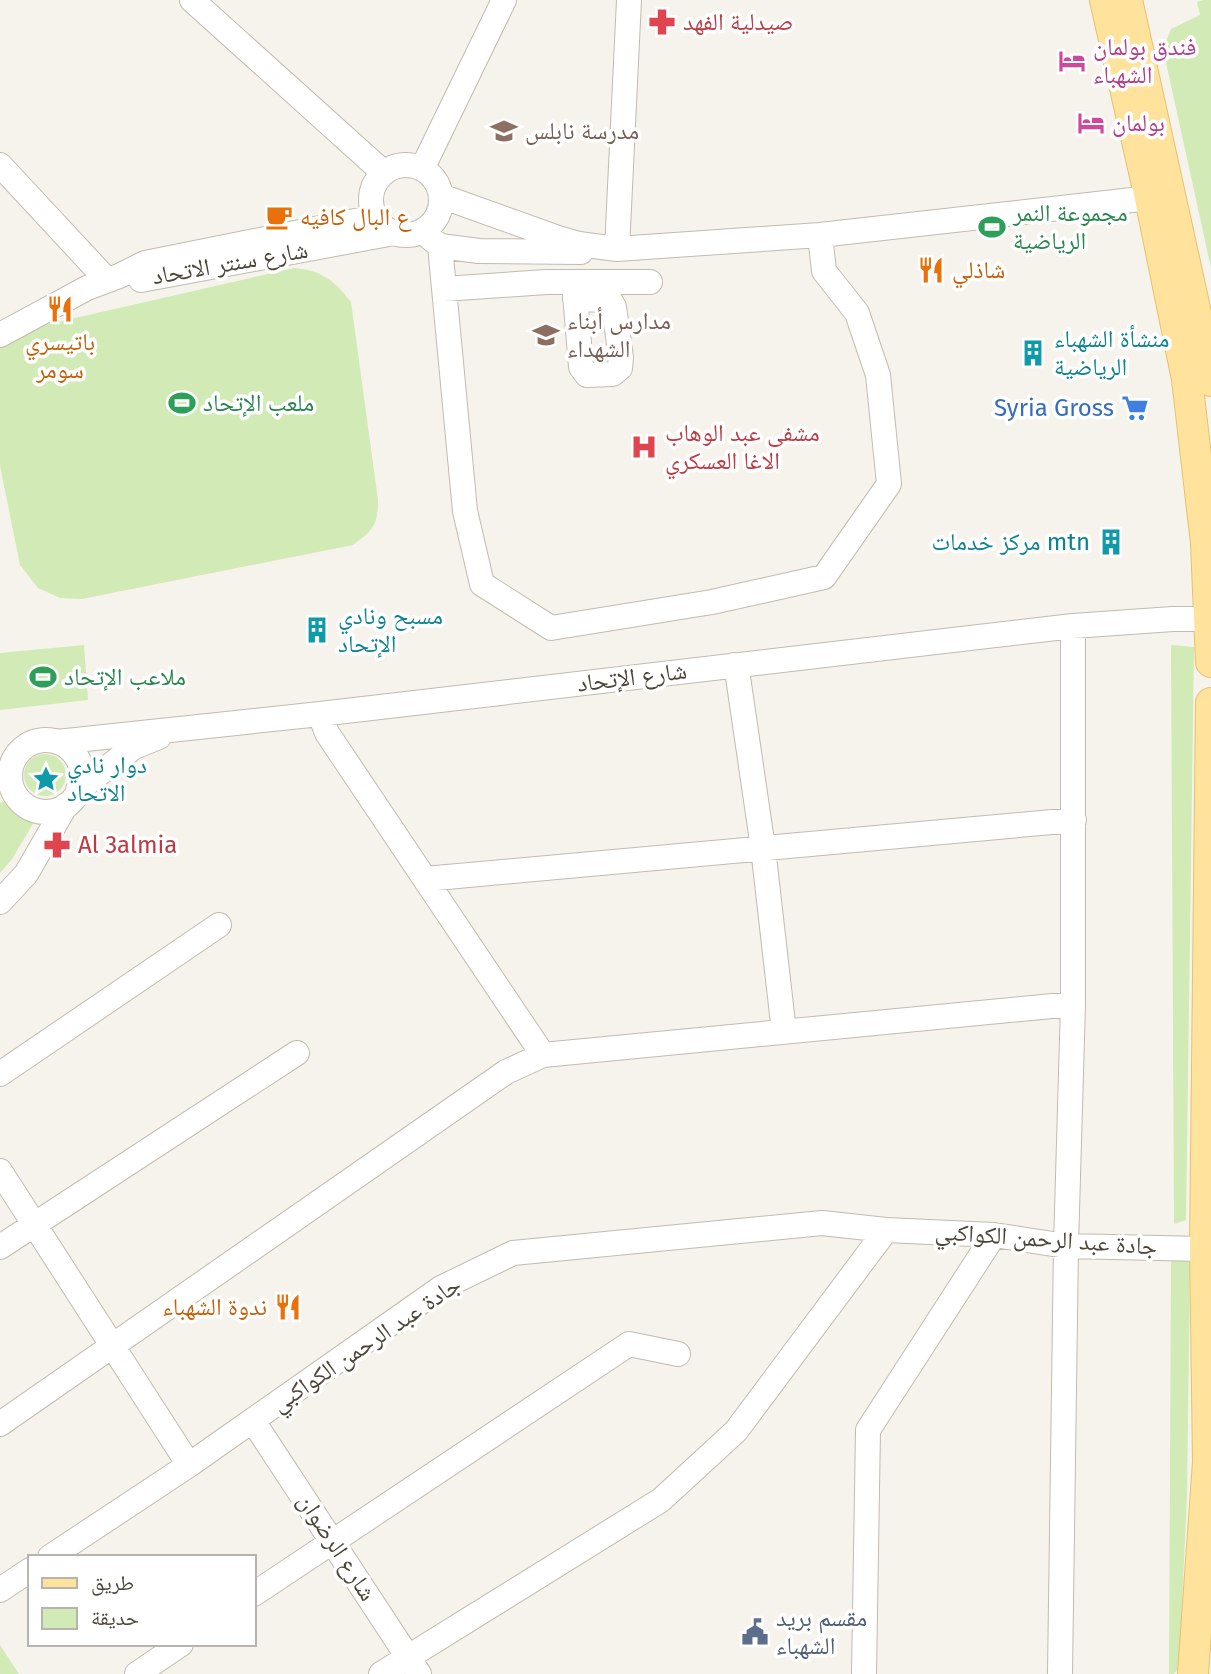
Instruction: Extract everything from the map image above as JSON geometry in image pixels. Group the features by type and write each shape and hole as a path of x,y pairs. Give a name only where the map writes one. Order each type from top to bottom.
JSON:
{"main road":[{"path":"1105,0 1150,198 1186,379 1206,543 1211,662"},
{"path":"1127,0 1211,381"},
{"path":"1193,1674 1208,1462 1205,1249 1211,703"}],"street":[{"path":"192,0 384,173"},
{"path":"422,169 504,0"},
{"path":"612,249 629,0"},
{"path":"0,165 113,278 87,288 0,335"},
{"path":"820,235 824,271 857,313 878,375 889,484 824,577 712,602 551,628 482,584 465,511 444,289 432,238 441,196 438,185 422,169 402,166 384,173 373,189 372,208 380,224 394,233 432,238 479,251 524,253 820,235 1150,198"},
{"path":"441,196 558,238 612,249"},
{"name":"شارع سنتر الاتحاد","path":"113,278 145,263 375,217"},
{"name":"شارع سنتر الاتحاد","path":"113,278 147,280 394,233"},
{"path":"444,289 546,282 575,290 650,282"},
{"name":"شارع الإتحاد","path":"57,742 1114,623 1160,608 1210,609"},
{"path":"1060,1674 1066,1246 1073,1004 1073,626"},
{"path":"734,665 763,848 784,1032"},
{"path":"320,714 327,733 543,1055"},
{"path":"0,902 26,874 72,798 81,780 77,758 71,749 57,742 39,740 10,750 12,763 4,789 24,805 45,812 72,798 134,747 181,727"},
{"path":"425,879 1074,820"},
{"path":"0,1074 219,925"},
{"path":"0,1424 506,1072 543,1055 1073,1004"},
{"path":"0,1247 297,1053"},
{"path":"0,1171 189,1465"},
{"name":"جادة عبد الرحمن الكواكبي","path":"53,1555 253,1421 441,1288 513,1253 822,1223 886,1230 994,1235 1066,1246 1205,1249"},
{"path":"381,1674 414,1666 661,1500 736,1432 886,1230"},
{"path":"864,1674 869,1430 994,1235"},
{"path":"256,1593 629,1344 678,1354"},
{"name":"شارع الرضوان","path":"253,1421 414,1666"},
{"path":"0,1590 28,1571"},
{"path":"137,1674 178,1646"}],"green space":[{"path":"1211,0 1211,268 1163,49 1171,29 1200,15 1197,2"},
{"name":"ملعب الإتحاد","path":"294,268 312,271 327,278 351,302 378,500 377,515 370,531 353,545 82,599 60,598 38,588 20,565 0,466 0,340 5,334"},
{"name":"ملاعب الإتحاد","path":"84,645 88,700 0,710 0,653"},
{"path":"1171,645 1194,647 1186,1220 1174,1224"},
{"path":"45,754 60,760 66,775 60,790 45,796 30,790 24,775 30,760"},
{"path":"8,799 23,812 37,817 12,859 0,873 0,803"},
{"path":"1171,1260 1190,1261 1187,1497 1179,1668 1174,1674 1169,1674"},
{"path":"0,1645 19,1674 0,1674"}],"place":[{"name":"صيدلية الفهد","path":"662,22"},
{"name":"فندق بولمان الشهباء","path":"1072,61"},
{"name":"بولمان","path":"1091,123"},
{"name":"مدرسة نابلس","path":"504,131"},
{"name":"ع البال كافيه","path":"279,217"},
{"name":"مجموعة النمر الرياضية","path":"992,227"},
{"name":"شاذلي","path":"931,270"},
{"name":"باتيسري سومر","path":"60,309"},
{"name":"مدارس أبناء الشهداء","path":"546,335"},
{"name":"منشأة الشهباء الرياضية","path":"1033,353"},
{"name":"ملعب الإتحاد","path":"182,403"},
{"name":"Syria Gross","path":"1135,408"},
{"name":"مشفى عبد الوهاب الاغا العسكري","path":"644,447"},
{"name":"مركز خدمات mtn","path":"1111,542"},
{"name":"مسبح ونادي الإتحاد","path":"317,630"},
{"name":"ملاعب الإتحاد","path":"43,677"},
{"name":"دوار نادي الاتحاد","path":"46,779"},
{"name":"Al 3almia","path":"57,845"},
{"name":"ندوة الشهباء","path":"288,1307"},
{"name":"مقسم بريد الشهباء","path":"755,1632"}]}
